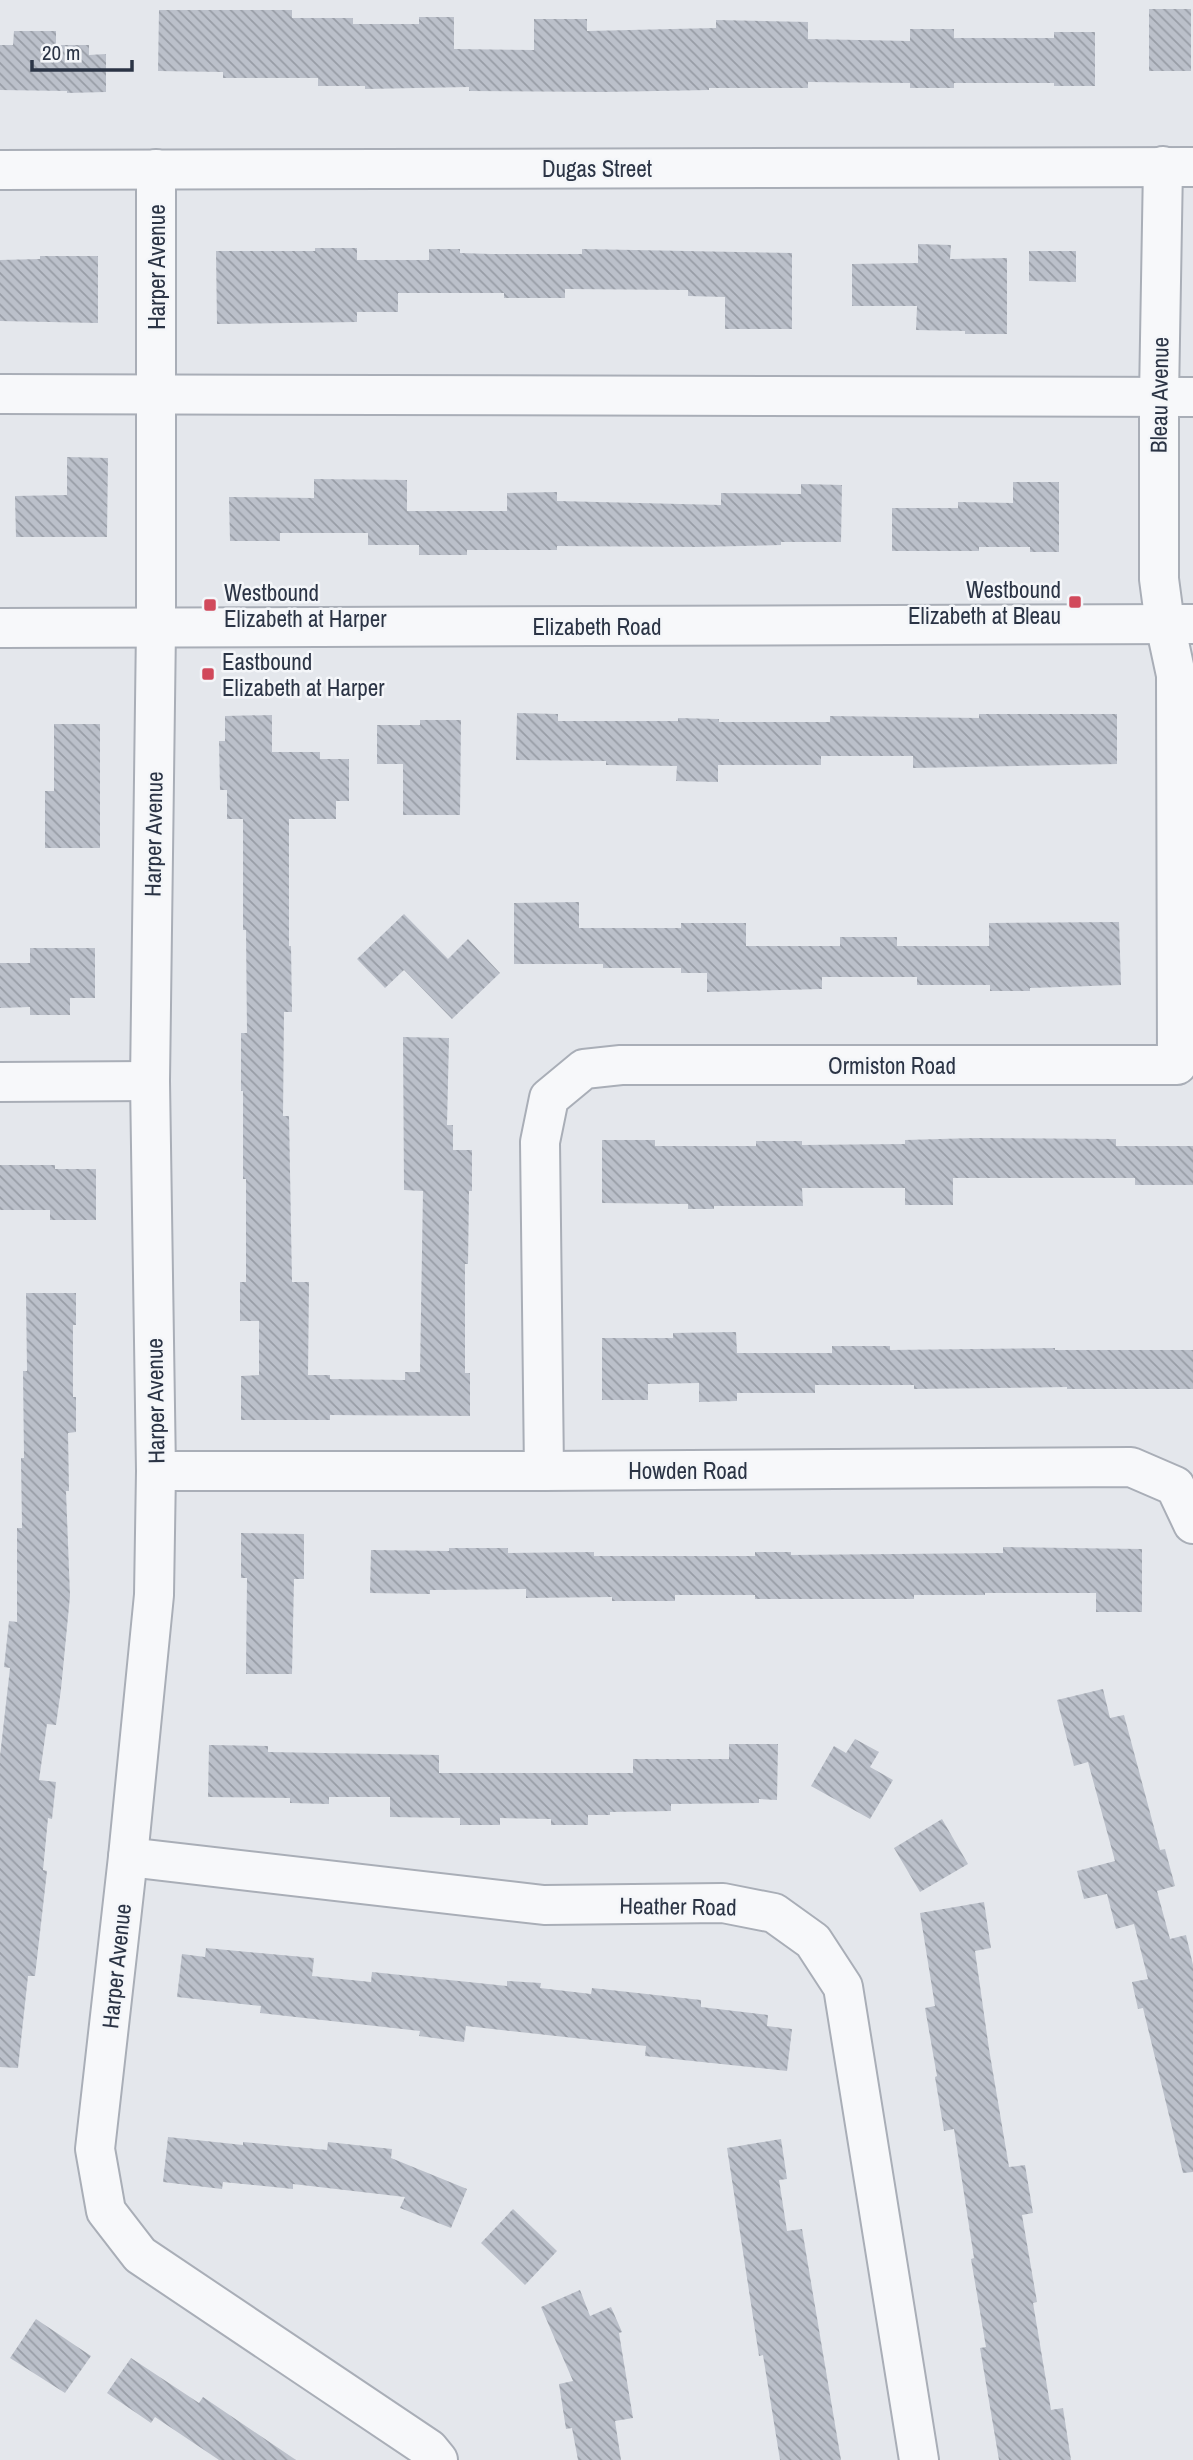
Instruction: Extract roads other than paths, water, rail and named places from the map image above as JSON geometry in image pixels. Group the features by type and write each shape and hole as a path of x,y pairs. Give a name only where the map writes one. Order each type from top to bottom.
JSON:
{"street":[{"name":"Dugas Street","path":"0,170 1178,167"},
{"name":"Bleau Avenue","path":"1178,167 1176,397 1159,579 1179,624"},
{"name":"Harper Avenue","path":"156,169 156,628 150,1081 156,1471 153,1595 128,1857 95,2149 106,2211 140,2255 429,2449 438,2460"},
{"path":"0,394 1176,397"},
{"name":"Elizabeth Road","path":"0,628 1179,624"},
{"name":"Ormiston Road","path":"544,1471 540,1142 549,1098 584,1069 621,1065 1185,1065 1176,675 1179,624"},
{"path":"0,1082 150,1081"},
{"name":"Howden Road","path":"156,1471 1131,1467 1175,1486 1193,1524"},
{"name":"Heather Road","path":"128,1857 544,1905 723,1903 774,1913 813,1941 842,1987 919,2460"}],"place":[{"name":"Westbound Elizabeth at Bleau","path":"1075,602"},
{"name":"Westbound Elizabeth at Harper","path":"210,605"},
{"name":"Eastbound Elizabeth at Harper","path":"208,674"}]}
